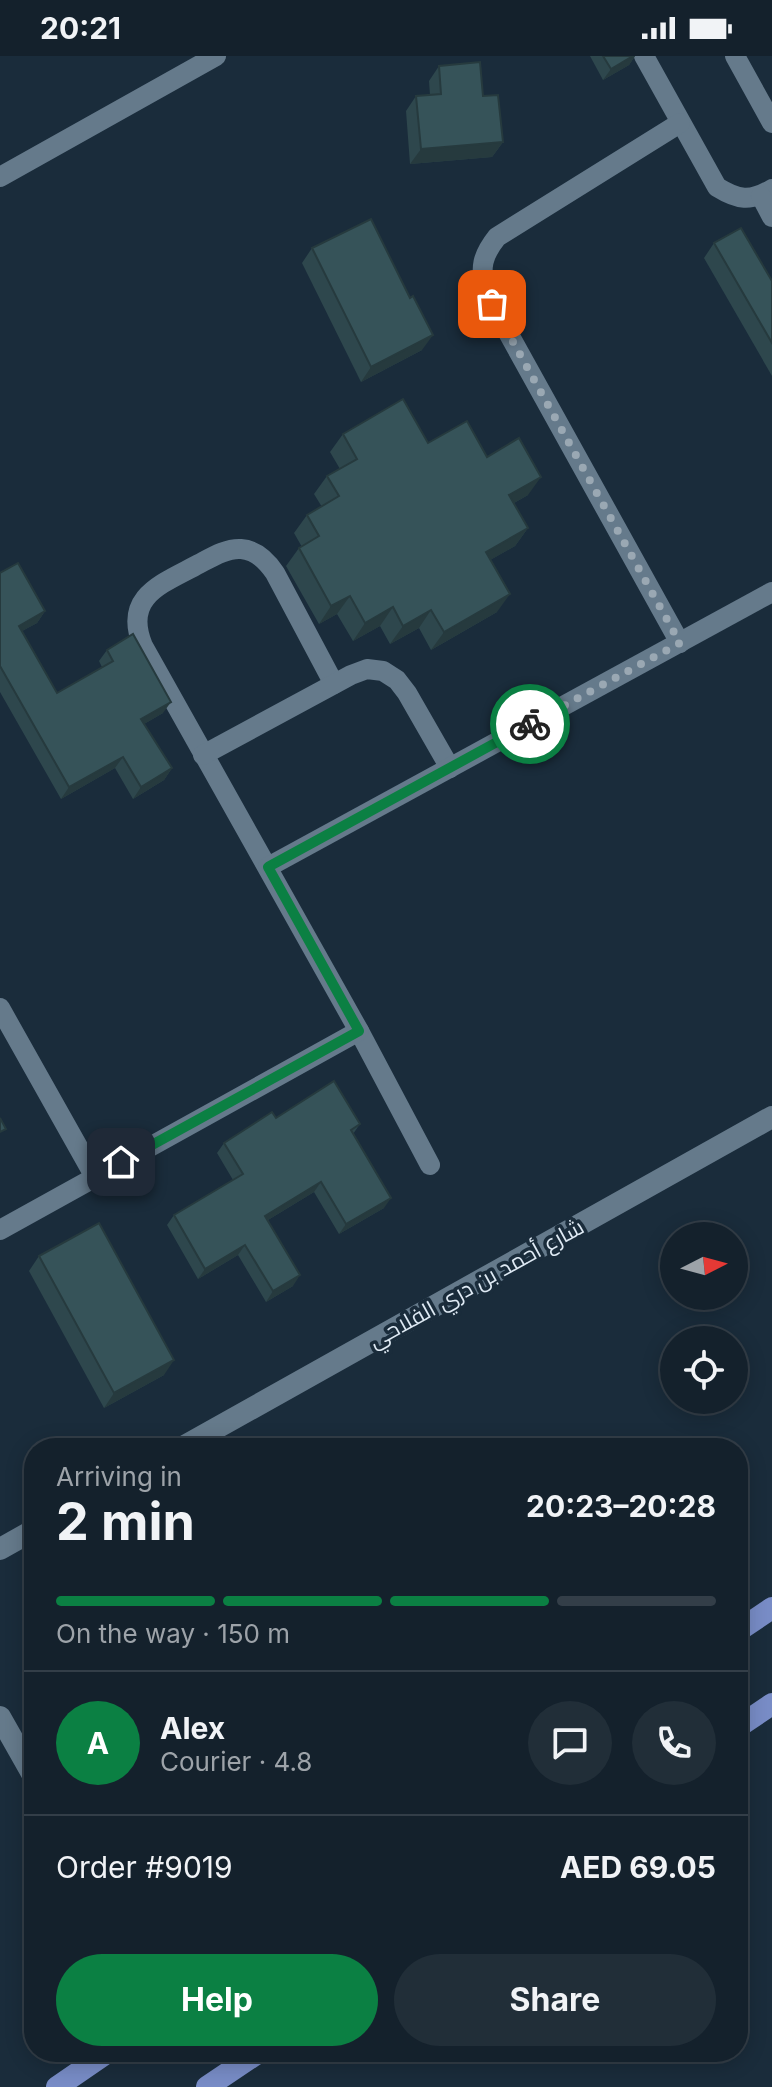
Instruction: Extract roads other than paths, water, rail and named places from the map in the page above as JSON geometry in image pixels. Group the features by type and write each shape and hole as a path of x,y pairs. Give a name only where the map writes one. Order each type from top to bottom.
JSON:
{"main road":[{"path":"748,1624 772,1608"},
{"path":"748,1720 772,1704"},
{"path":"57,2087 93,2062"},
{"path":"207,2087 244,2062"}],"street":[{"name":"شارع أحمد بن دري الفلاحي","path":"199,1438 772,1117"},
{"path":"0,1549 24,1536"},
{"path":"0,1717 24,1759"},
{"path":"77,2073 83,2062"}],"lane":[{"path":"0,177 216,56"},
{"path":"644,56 717,187 745,199 767,192 772,217"},
{"path":"735,56 772,123"},
{"path":"680,123 497,237 488,248 482,277 485,291 680,643"},
{"path":"334,684 275,573 267,561 255,553 242,549 228,550 158,585 147,594 140,606 136,619 138,634 430,1165"},
{"path":"268,867 772,592"},
{"path":"203,755 367,669 383,671 397,680 450,768"},
{"path":"0,1008 95,1177"},
{"path":"0,1230 359,1031"}]}
